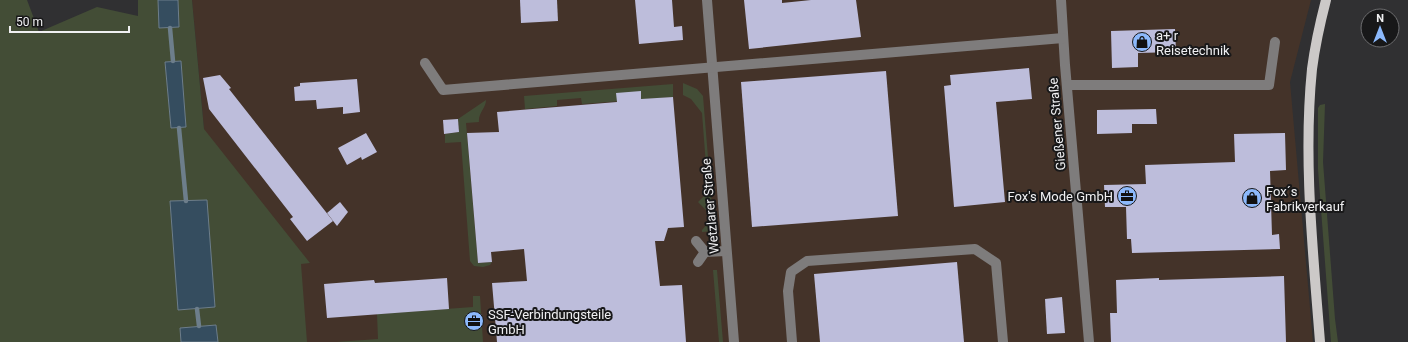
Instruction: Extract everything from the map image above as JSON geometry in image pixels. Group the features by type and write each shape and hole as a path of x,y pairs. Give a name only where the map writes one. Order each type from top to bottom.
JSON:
{"main road":[{"path":"1320,342 1309,192 1309,128 1313,67 1320,24 1326,0"}],"street":[{"name":"Wetzlarer Straße","path":"707,0 734,342"},
{"name":"Gießener Straße","path":"1061,0 1089,342"},
{"path":"425,63 443,90 1063,38"},
{"path":"1067,85 1268,85 1275,42"},
{"path":"696,241 705,252"},
{"path":"792,342 788,291 791,272 807,261 975,249 996,263 1003,342"},
{"path":"705,252 726,251"},
{"path":"698,262 705,252"}],"shaded area":[{"path":"192,0 1311,0 1290,82 1313,342 228,342 204,129"}],"green space":[{"path":"0,0 27,0 39,32 97,7 138,16 138,0 158,0 160,28 179,27 178,0 192,0 204,129 310,263 301,264 307,342 218,342 216,325 180,328 181,342 0,342","holes":["181,61 186,127 171,128 165,62","206,200 215,307 179,310 170,202"]},
{"path":"683,83 697,89 703,96 714,231 702,232 710,221 709,213 698,202 708,192 702,113 691,99 683,95"},
{"path":"673,84 673,97 582,104 581,98 557,100 557,106 525,109 524,96"},
{"path":"486,100 479,122 466,123 478,263 492,262 490,265 483,267 474,266 470,261 461,142 445,143 445,134 459,132 458,119"},
{"path":"1325,104 1323,162 1338,342 1331,342 1318,169 1318,108 1320,105"},
{"path":"713,270 717,270 723,342 719,342"},
{"path":"473,296 480,296 483,342 336,342 378,339 377,314 473,307"}],"water":[{"path":"158,0 178,0 179,27 159,28"},
{"path":"181,61 186,127 171,128 165,62"},
{"path":"207,200 215,307 178,310 170,201"},
{"path":"216,325 218,342 181,342 180,328"}],"building":[{"path":"520,0 557,0 558,21 521,23"},
{"path":"635,0 672,0 674,27 682,26 683,40 639,44"},
{"path":"744,0 782,0 782,3 811,0 856,0 861,37 749,49"},
{"path":"1175,29 1176,52 1138,53 1138,67 1112,68 1111,31"},
{"path":"1029,68 1032,99 996,102 1005,202 954,207 944,86 951,85 950,75"},
{"path":"886,71 898,216 752,227 741,82"},
{"path":"220,75 231,88 229,89 333,221 307,241 290,219 293,217 209,109 203,78"},
{"path":"357,79 360,112 343,114 343,107 317,109 316,100 295,101 294,87 300,86 300,83"},
{"path":"641,91 641,99 673,97 684,227 668,228 664,241 655,241 660,286 682,285 686,342 497,342 492,283 527,281 524,249 491,252 492,262 478,263 467,133 499,132 497,112 617,102 616,93"},
{"path":"1156,109 1157,124 1132,124 1132,133 1097,134 1097,110"},
{"path":"458,119 459,132 444,134 443,120"},
{"path":"366,133 377,152 362,160 361,157 347,165 338,148"},
{"path":"1285,133 1286,170 1270,171 1272,235 1279,234 1280,249 1132,253 1131,239 1127,239 1126,207 1105,207 1104,185 1146,184 1145,165 1235,162 1234,134"},
{"path":"340,202 348,212 337,226 327,213"},
{"path":"957,262 964,342 820,342 814,274"},
{"path":"1284,276 1286,342 1111,342 1110,313 1117,313 1116,280"},
{"path":"447,278 449,309 327,318 324,284 374,280 375,283"},
{"path":"1062,297 1065,333 1047,334 1045,299"}],"waterway":[{"path":"170,28 173,61"},
{"path":"179,128 186,201"},
{"path":"197,309 199,326"}],"place":[{"name":"a+ r Reisetechnik","path":"1142,42"},
{"name":"Fox's Mode GmbH","path":"1127,196"},
{"name":"Fox´s Fabrikverkauf","path":"1252,198"},
{"name":"SSF-Verbindungsteile GmbH","path":"474,321"}]}
